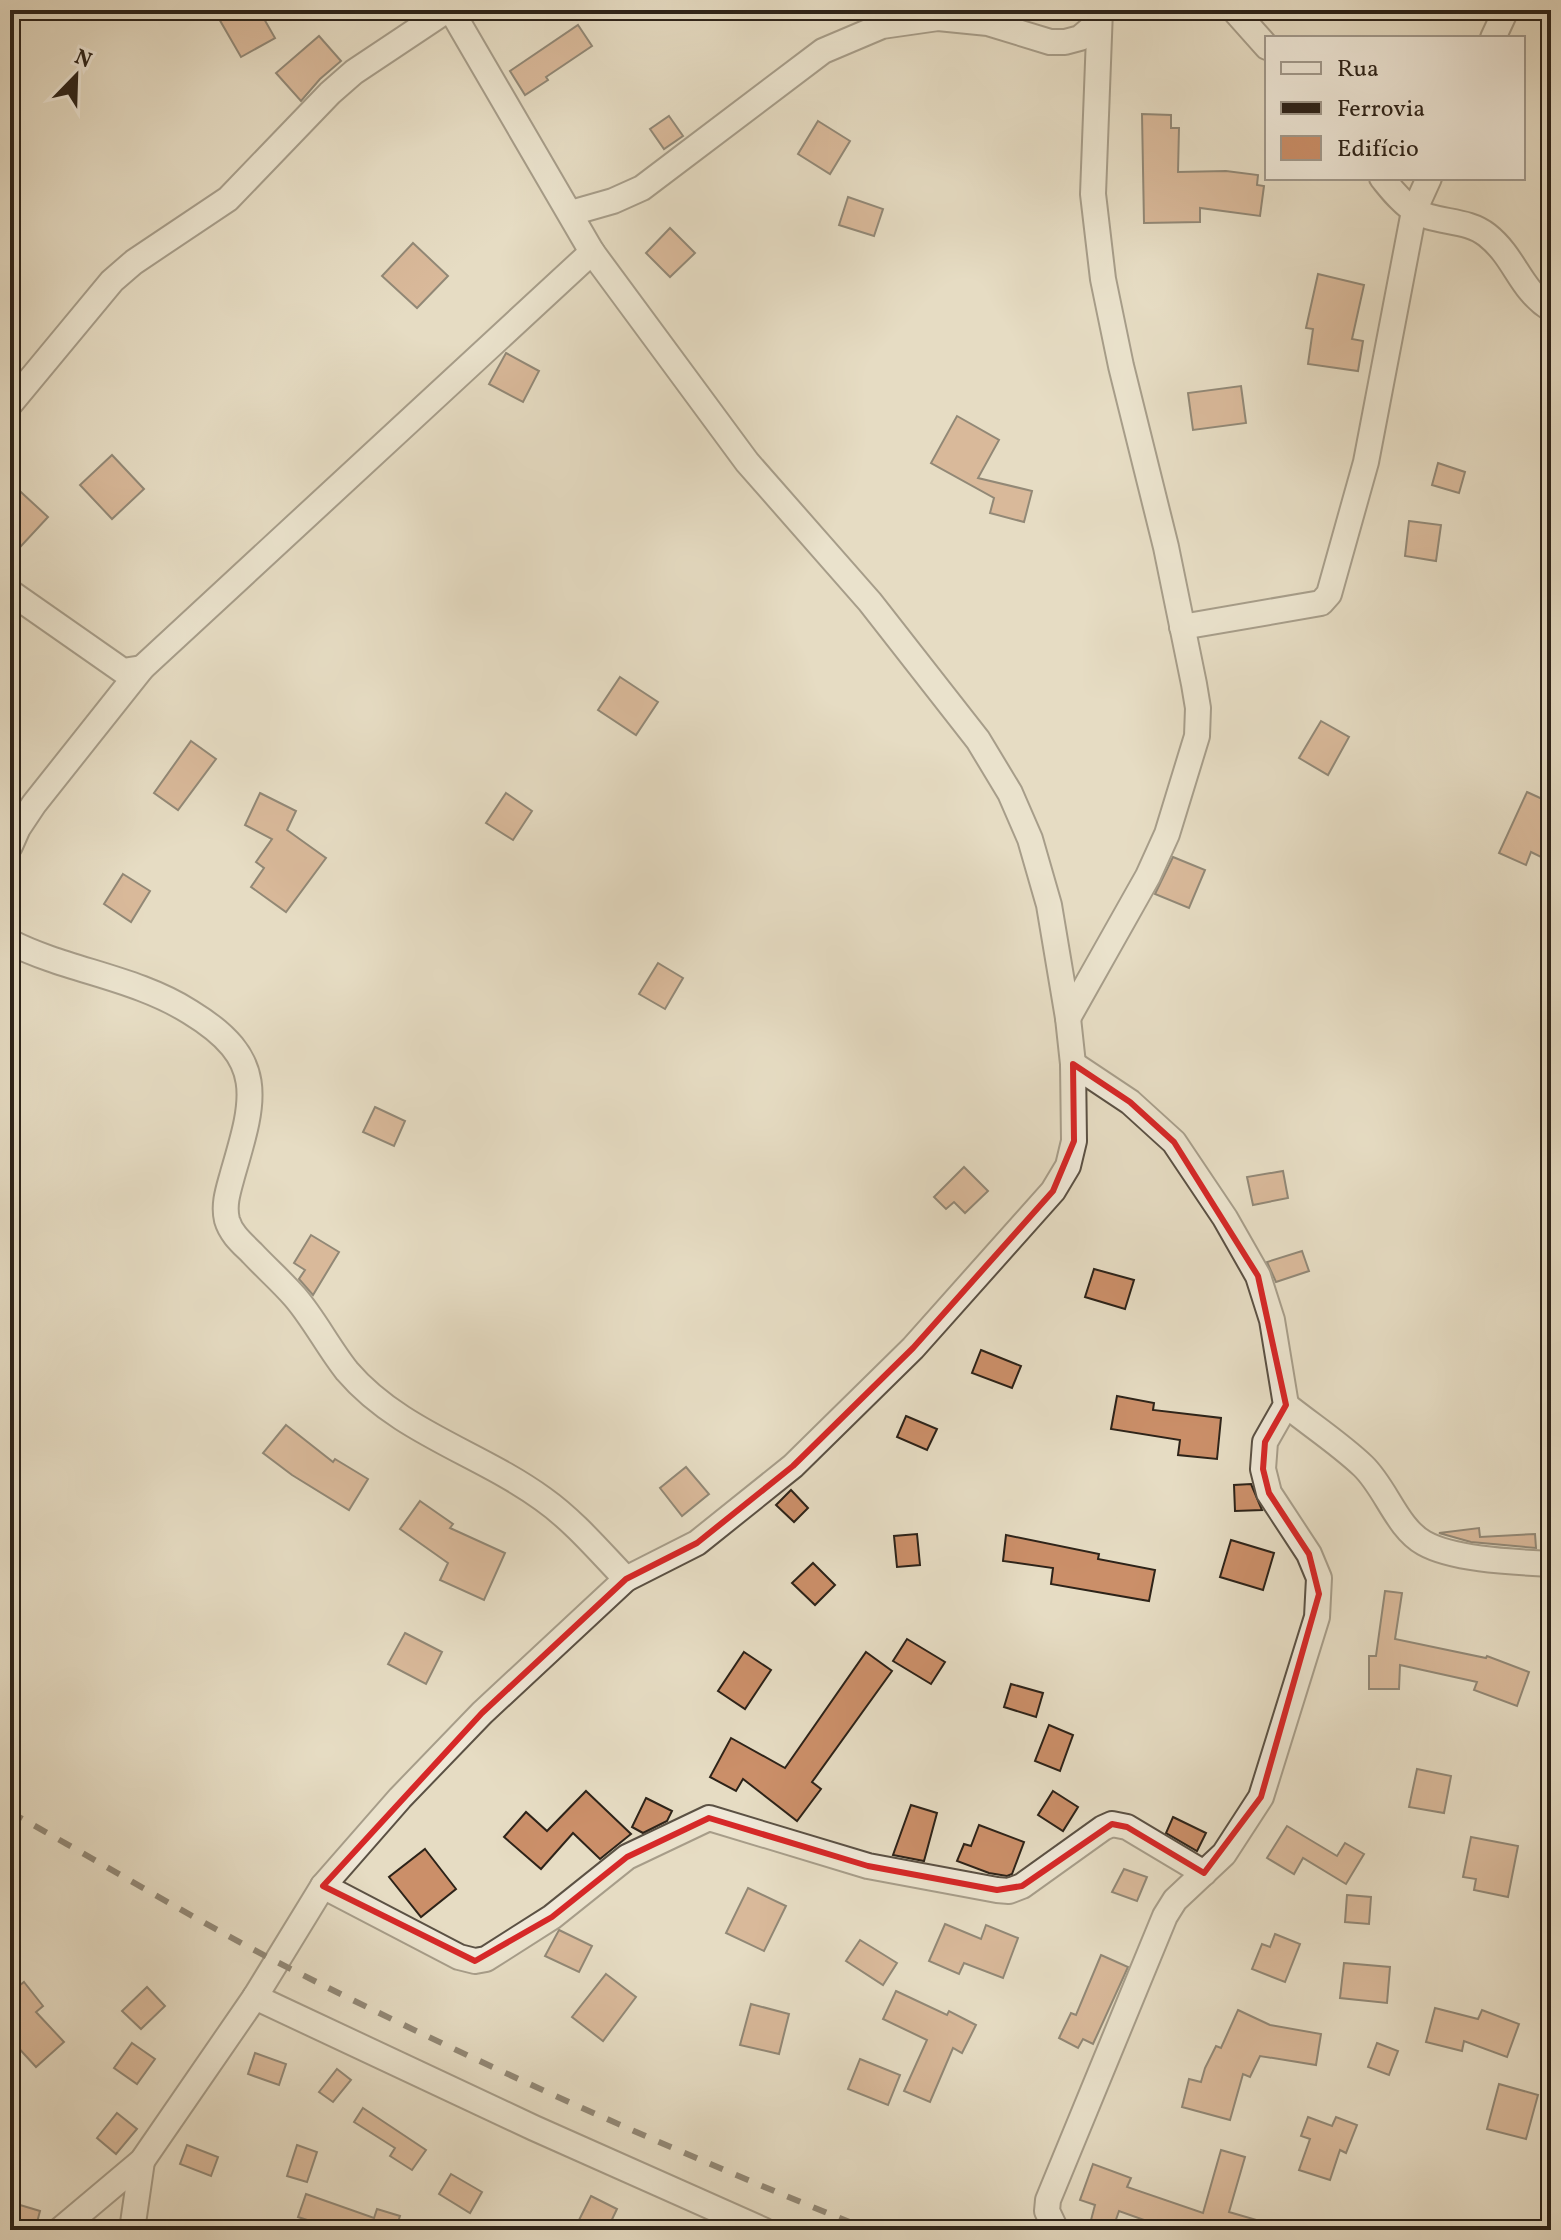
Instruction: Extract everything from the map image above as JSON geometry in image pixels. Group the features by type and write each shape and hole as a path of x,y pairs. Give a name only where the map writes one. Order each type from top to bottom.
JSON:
{"street":[{"path":"10,404 112,281 134,262 228,199 354,72 449,10 592,252 747,462 870,602 978,740 1010,793 1030,839 1049,905 1073,1064 1074,1141 1068,1166 1053,1191 913,1348 793,1466 697,1543 626,1579 482,1713 400,1798 323,1886 255,1997 142,2161 60,2230"},
{"path":"1234,10 1265,45"},
{"path":"1494,36 1506,10"},
{"path":"571,213 613,201 642,188 823,51 882,26 938,18 988,23 1050,42 1065,42 1080,38 1099,16"},
{"path":"1068,1018 1148,876 1167,834 1197,736 1198,708 1103,279 1093,194 1099,16"},
{"path":"1384,180 1414,211 1484,232 1506,251 1530,293 1551,309"},
{"path":"1182,627 1321,603 1329,594 1366,462 1414,211 1428,180"},
{"path":"10,846 34,804 142,668 592,252"},
{"path":"10,592 123,671 142,668"},
{"path":"10,942 141,988 190,1012 223,1038 241,1060 249,1078 251,1095 249,1118 226,1197 226,1218 233,1234 295,1297 345,1368 367,1393 425,1432 545,1500 626,1579"},
{"path":"1056,2230 1047,2211 1048,2200 1165,1916 1175,1900 1224,1854 1261,1797 1317,1617 1319,1578 1309,1554 1269,1493 1263,1469 1265,1442 1286,1405 1272,1320 1258,1276 1225,1218 1174,1142 1130,1102 1073,1064"},
{"path":"1286,1405 1363,1466 1386,1495 1406,1529 1423,1543 1442,1550 1504,1561 1551,1564"},
{"path":"323,1886 459,1957 475,1961 486,1959 552,1917 627,1857 709,1818 868,1866 997,1890 1009,1891 1022,1886 1112,1824 1127,1827 1204,1873"},
{"path":"255,1997 534,2128 763,2230"},
{"path":"132,2230 142,2161"}],"highlighted area":[{"path":"1073,1064 1130,1102 1174,1142 1258,1276 1286,1405 1265,1442 1263,1469 1269,1493 1309,1554 1319,1594 1261,1797 1204,1873 1127,1827 1112,1824 1022,1886 997,1890 868,1866 709,1818 627,1857 552,1917 475,1961 323,1886 482,1713 626,1579 697,1543 793,1466 913,1348 1053,1191 1074,1141"}],"building":[{"path":"230,10 259,10 275,38 241,57 218,17"},
{"path":"578,25 592,46 525,95 510,71"},
{"path":"319,36 341,61 301,101 276,73"},
{"path":"1142,114 1171,115 1171,128 1179,128 1178,172 1226,171 1258,175 1257,185 1264,186 1260,216 1200,208 1200,222 1144,223"},
{"path":"669,116 683,136 664,149 650,129"},
{"path":"818,121 850,141 830,174 798,154"},
{"path":"848,197 883,209 874,236 839,225"},
{"path":"670,228 695,253 670,277 646,253"},
{"path":"413,243 448,276 417,308 382,276"},
{"path":"1318,274 1364,285 1352,339 1363,341 1358,371 1308,364 1313,329 1306,328"},
{"path":"506,353 539,371 523,402 489,384"},
{"path":"1241,386 1246,423 1193,430 1188,393"},
{"path":"957,416 999,440 978,478 1032,491 1024,522 990,513 994,498 931,463"},
{"path":"112,455 144,489 112,519 80,485"},
{"path":"1438,463 1465,472 1459,493 1432,485"},
{"path":"10,482 48,517 10,558"},
{"path":"1409,521 1441,525 1436,561 1405,556"},
{"path":"620,677 658,702 636,735 598,710"},
{"path":"1321,721 1349,737 1328,775 1299,758"},
{"path":"191,741 216,759 178,810 154,793"},
{"path":"1527,792 1551,803 1551,841 1543,858 1531,852 1526,865 1499,853"},
{"path":"260,793 296,811 287,830 326,858 286,912 251,887 264,868 256,862 272,839 245,825"},
{"path":"506,793 532,811 513,840 486,823"},
{"path":"1173,857 1205,870 1189,908 1155,894"},
{"path":"123,874 150,891 131,922 104,904"},
{"path":"658,963 683,978 665,1009 639,994"},
{"path":"375,1107 405,1121 394,1146 363,1132"},
{"path":"964,1167 988,1191 965,1213 954,1202 946,1209 934,1197"},
{"path":"1283,1171 1288,1198 1253,1205 1247,1177"},
{"path":"311,1235 339,1252 313,1295 299,1279 305,1270 294,1263"},
{"path":"1302,1251 1309,1271 1276,1282 1267,1262"},
{"path":"1094,1269 1134,1280 1125,1309 1085,1297"},
{"path":"981,1350 1021,1366 1012,1388 972,1373"},
{"path":"1117,1396 1154,1403 1153,1410 1221,1418 1217,1459 1178,1455 1180,1440 1111,1429"},
{"path":"906,1416 937,1429 927,1450 897,1437"},
{"path":"286,1425 333,1462 335,1459 368,1479 349,1510 263,1453"},
{"path":"686,1467 709,1494 682,1516 660,1488"},
{"path":"1251,1484 1262,1510 1235,1511 1234,1485"},
{"path":"791,1490 808,1508 794,1522 776,1505"},
{"path":"420,1501 453,1524 450,1528 505,1553 484,1600 440,1580 448,1563 400,1529"},
{"path":"1479,1528 1480,1537 1535,1534 1536,1548 1471,1542 1439,1533"},
{"path":"917,1534 920,1565 897,1567 894,1536"},
{"path":"1006,1535 1099,1554 1098,1559 1155,1570 1149,1601 1051,1584 1053,1568 1003,1561"},
{"path":"1231,1540 1274,1553 1263,1590 1220,1577"},
{"path":"813,1563 835,1585 815,1605 792,1583"},
{"path":"1385,1591 1402,1593 1395,1639 1487,1656 1529,1672 1517,1706 1474,1690 1477,1682 1400,1665 1399,1689 1369,1689 1369,1656 1376,1656"},
{"path":"405,1633 442,1652 426,1684 388,1664"},
{"path":"907,1639 945,1662 931,1684 893,1661"},
{"path":"744,1652 771,1670 745,1709 718,1691"},
{"path":"866,1652 892,1671 812,1782 821,1789 797,1821 743,1779 736,1791 710,1777 731,1738 785,1768"},
{"path":"1011,1684 1043,1693 1036,1717 1004,1707"},
{"path":"1049,1725 1073,1735 1060,1771 1035,1761"},
{"path":"1417,1769 1451,1776 1444,1813 1409,1807"},
{"path":"586,1791 631,1834 600,1859 573,1833 541,1869 504,1837 526,1812 547,1831"},
{"path":"1053,1791 1078,1807 1063,1831 1038,1815"},
{"path":"646,1798 672,1811 667,1821 643,1833 632,1827"},
{"path":"911,1805 937,1813 924,1861 893,1855"},
{"path":"1173,1817 1206,1833 1197,1851 1166,1833"},
{"path":"979,1825 1024,1842 1012,1874 989,1873 957,1861 964,1844 971,1846"},
{"path":"1287,1826 1337,1856 1345,1843 1364,1854 1346,1884 1303,1858 1294,1874 1267,1858"},
{"path":"1471,1837 1518,1846 1508,1897 1474,1890 1476,1879 1463,1877"},
{"path":"425,1849 456,1889 421,1917 389,1877"},
{"path":"1124,1869 1147,1877 1137,1901 1112,1892"},
{"path":"748,1888 786,1906 764,1951 726,1933"},
{"path":"1347,1895 1371,1897 1369,1924 1345,1922"},
{"path":"945,1924 981,1939 986,1925 1018,1938 1003,1978 964,1963 959,1974 929,1961"},
{"path":"559,1930 592,1946 579,1972 545,1956"},
{"path":"1275,1934 1300,1944 1285,1982 1252,1969 1262,1944 1270,1947"},
{"path":"860,1940 897,1963 883,1985 846,1961"},
{"path":"1101,1955 1128,1967 1093,2044 1083,2039 1078,2048 1059,2038 1071,2013 1076,2015"},
{"path":"1344,1963 1390,1967 1387,2003 1340,1998"},
{"path":"606,1974 636,1997 603,2041 572,2017"},
{"path":"24,1982 43,2006 36,2012 64,2042 36,2067 14,2043 19,2038 10,2026 10,1993"},
{"path":"147,1987 165,2006 141,2029 122,2011"},
{"path":"896,1991 976,2025 962,2053 953,2048 930,2102 904,2091 927,2040 883,2019"},
{"path":"751,2004 789,2014 779,2054 740,2045"},
{"path":"1435,2008 1478,2019 1482,2010 1519,2024 1507,2057 1464,2041 1462,2051 1426,2042"},
{"path":"1238,2010 1270,2025 1321,2034 1316,2065 1260,2056 1250,2077 1243,2074 1230,2120 1182,2107 1189,2079 1201,2082 1216,2046 1221,2048"},
{"path":"132,2043 155,2059 137,2084 114,2068"},
{"path":"1377,2043 1398,2051 1389,2075 1368,2067"},
{"path":"255,2053 286,2064 279,2085 248,2074"},
{"path":"860,2059 900,2075 888,2105 848,2089"},
{"path":"337,2069 351,2080 333,2102 319,2092"},
{"path":"1499,2084 1538,2095 1526,2139 1487,2129"},
{"path":"363,2108 426,2150 412,2170 390,2156 395,2148 354,2122"},
{"path":"117,2113 137,2129 116,2154 97,2138"},
{"path":"1308,2117 1332,2126 1336,2117 1357,2125 1346,2153 1340,2150 1330,2180 1299,2170 1310,2139 1301,2136"},
{"path":"187,2145 218,2157 211,2176 180,2164"},
{"path":"297,2145 317,2152 307,2182 287,2176"},
{"path":"1221,2150 1245,2157 1229,2212 1274,2225 1273,2230 1172,2230 1119,2211 1113,2228 1091,2220 1095,2205 1080,2200 1093,2164 1131,2178 1127,2187 1203,2213"},
{"path":"451,2174 482,2192 470,2213 439,2194"},
{"path":"306,2194 374,2218 377,2209 400,2216 397,2225 401,2230 338,2230 298,2217"},
{"path":"591,2196 617,2209 607,2230 574,2230"},
{"path":"10,2202 40,2211 35,2230 10,2230"}],"railway":[{"path":"10,1812 211,1927 424,2035 719,2168 869,2230"}]}
